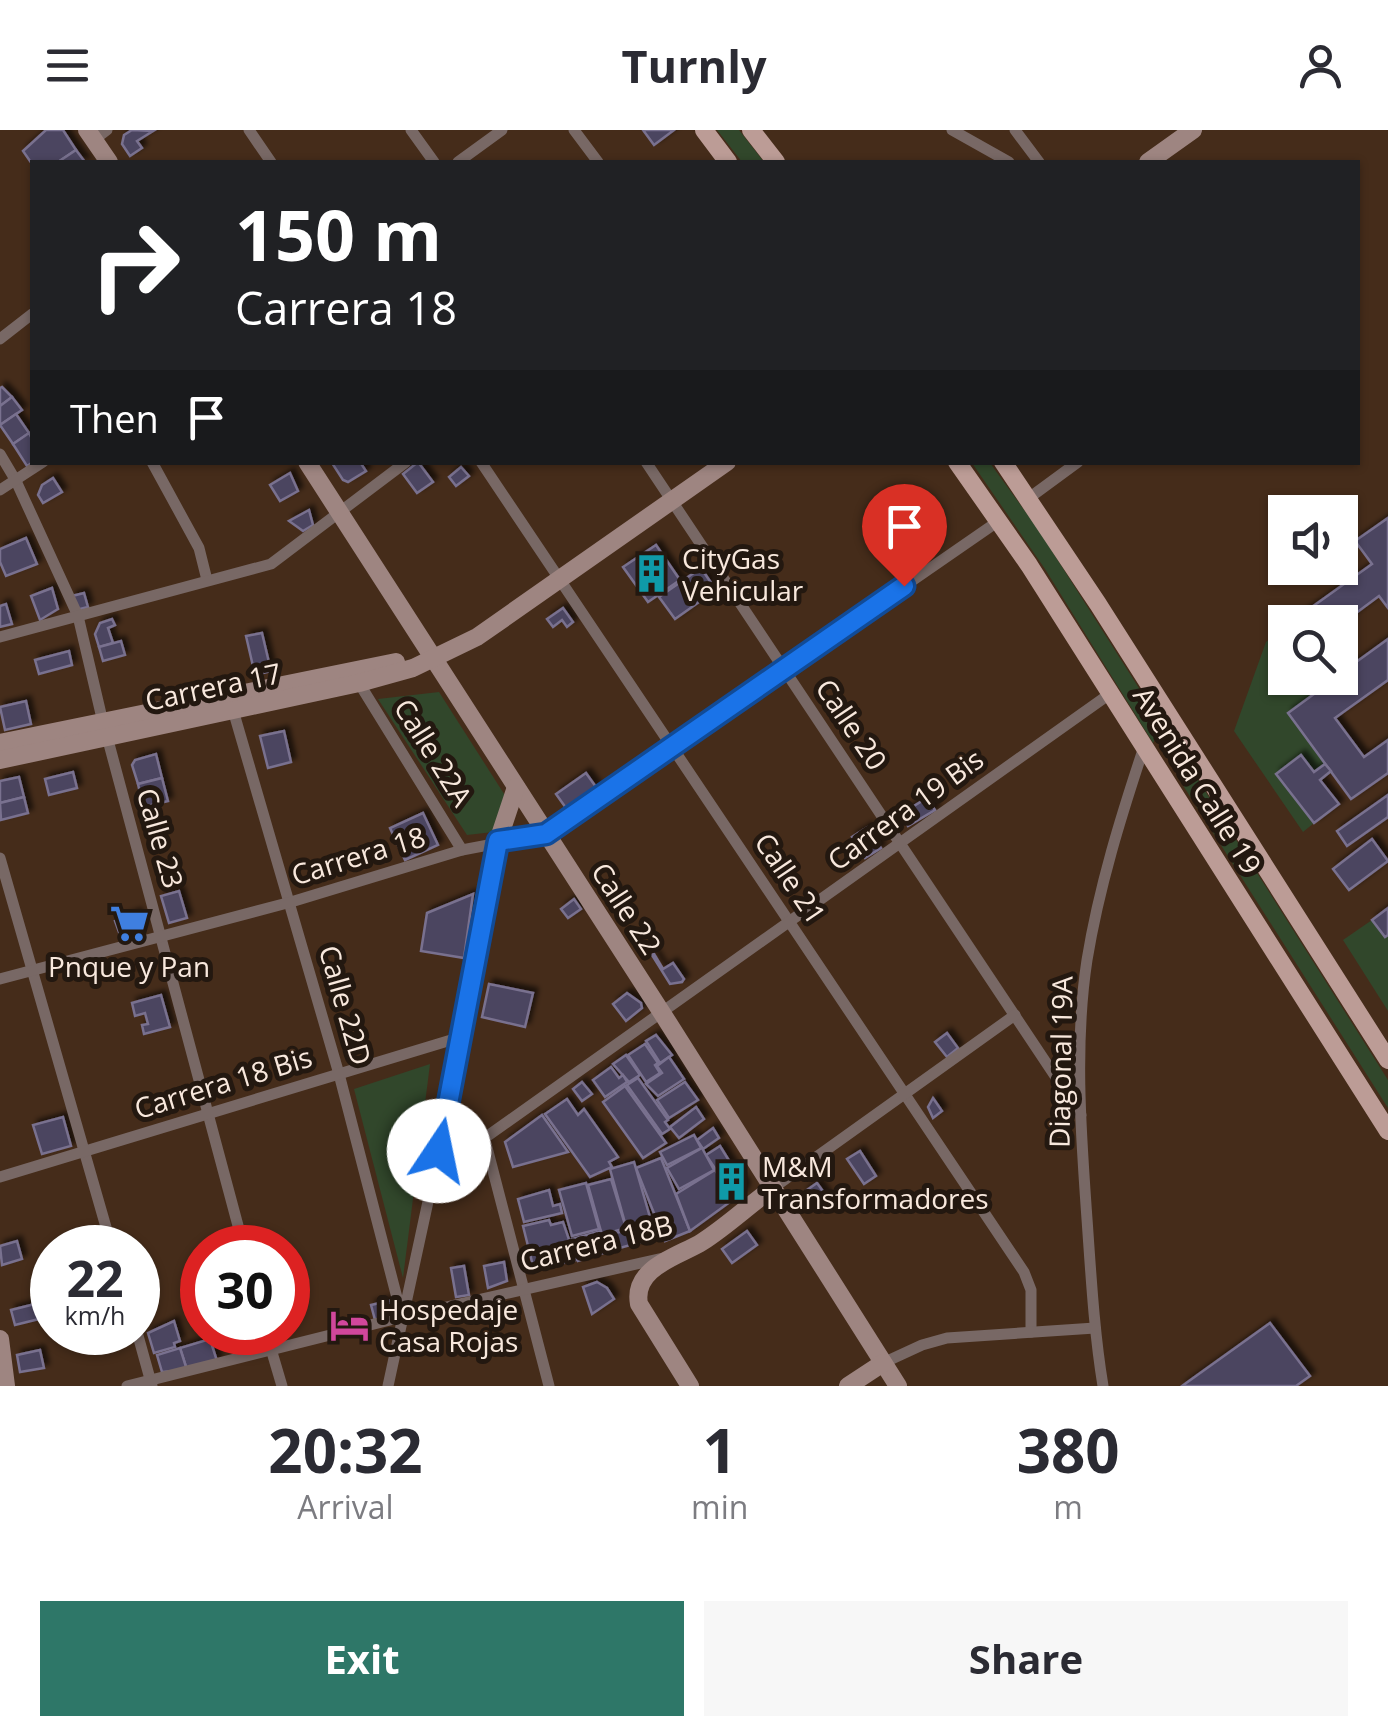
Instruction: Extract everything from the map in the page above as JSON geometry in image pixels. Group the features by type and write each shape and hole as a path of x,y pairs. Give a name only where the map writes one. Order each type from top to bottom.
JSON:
{"main road":[{"path":"704,130 726,160"},
{"path":"750,130 774,160"},
{"name":"Avenida Calle 19","path":"958,465 1000,520 1388,1131"},
{"name":"Avenida Calle 19","path":"1005,465 1388,1060"}],"street":[{"path":"249,130 270,160"},
{"path":"411,130 433,160"},
{"path":"461,160 502,130"},
{"path":"574,130 596,160"},
{"path":"952,130 1005,160"},
{"path":"1015,130 1038,160"},
{"path":"96,133 108,160"},
{"path":"1150,160 1183,133"},
{"path":"0,340 30,316"},
{"name":"Calle 23","path":"0,454 78,616 238,1225"},
{"path":"0,490 39,465"},
{"path":"154,465 199,548 206,580"},
{"name":"Calle 22","path":"309,465 898,1386"},
{"path":"0,637 271,564 402,465"},
{"name":"Calle 21","path":"483,465 1024,1272 1030,1290 1031,1332"},
{"name":"Calle 20","path":"648,465 1080,1115"},
{"name":"Carrera 17","path":"0,743 233,710 359,683 435,659 477,637 723,465"},
{"path":"1029,498 1074,465"},
{"name":"Carrera 18","path":"0,979 291,902 462,850 546,834 1000,520"},
{"name":"Carrera 17","path":"0,760 105,729 360,669 435,659"},
{"name":"Calle 22A","path":"359,683 462,850"},
{"name":"Carrera 19 Bis","path":"434,1174 1111,693"},
{"name":"Calle 22D","path":"233,710 339,1074 402,1316"},
{"name":"Diagonal 19A","path":"1103,1386 1095,1328 1080,1115 1081,1028 1086,964 1098,903 1144,746"},
{"path":"388,1386 434,1174 498,841 516,788"},
{"path":"0,858 105,1225"},
{"name":"Carrera 18B","path":"310,1340 666,1258 700,1243 1014,1015"},
{"name":"Carrera 18 Bis","path":"0,1177 461,1037"},
{"path":"480,1143 549,1386"},
{"path":"666,1258 643,1282 638,1304 690,1386"},
{"path":"848,1386 922,1344 946,1338 1095,1328"},
{"path":"0,1339 6,1386"},
{"path":"144,1355 152,1383"},
{"name":"Carrera 18B","path":"127,1386 152,1383 253,1355"},
{"path":"273,1355 282,1386"}],"green space":[{"path":"717,130 739,130 762,160 740,160"},
{"path":"973,465 991,465 1038,529 1163,726 1153,743 1045,569"},
{"path":"1266,642 1268,695 1325,695 1325,764 1314,772 1301,755 1277,774 1314,823 1303,832 1234,731"},
{"path":"439,692 506,797 493,832 467,835 378,699"},
{"path":"1185,759 1388,1080 1388,1108 1177,776"},
{"path":"1372,920 1388,935 1388,1011 1343,940"},
{"path":"430,1064 403,1278 354,1089"}],"building":[{"path":"46,130 63,130 76,150 61,160 30,161 23,151"},
{"path":"132,130 153,131 137,141 142,148 130,156 122,144 124,135"},
{"path":"643,130 674,130 654,145"},
{"path":"76,150 84,160 61,160"},
{"path":"0,388 12,397 0,406"},
{"path":"12,397 22,410 0,425 0,406"},
{"path":"16,414 29,433 13,444 0,425"},
{"path":"29,433 30,464 27,466 13,444"},
{"path":"333,465 362,465 366,471 348,482"},
{"path":"420,465 433,482 417,493 403,474"},
{"path":"461,467 469,476 456,486 449,477"},
{"path":"290,473 298,491 280,501 270,485"},
{"path":"53,478 62,492 43,503 38,495 42,485"},
{"path":"309,510 313,525 303,531 289,521"},
{"path":"1388,518 1388,608 1379,596 1358,612 1358,605 1315,605 1343,585 1358,585 1358,574 1372,564 1358,539"},
{"path":"26,538 37,564 6,576 0,549"},
{"name":"CityGas Vehicular","path":"656,545 680,580 648,602 623,567"},
{"path":"701,568 716,590 675,619 659,597"},
{"path":"52,588 58,609 40,620 31,596"},
{"path":"84,593 88,607 76,610 72,596"},
{"path":"6,604 12,624 0,627 0,606"},
{"path":"563,608 573,622 567,627 562,620 553,627 547,619"},
{"path":"112,619 115,625 108,628 113,643 99,647 95,634 100,623"},
{"path":"262,633 271,671 255,675 246,636"},
{"path":"1388,639 1388,680 1335,718 1364,757 1388,740 1388,773 1351,799 1288,713 1313,695 1358,695 1358,661"},
{"path":"121,641 125,655 103,661 99,647"},
{"path":"69,651 72,665 39,674 35,660"},
{"path":"26,701 31,724 5,730 0,707"},
{"path":"284,731 291,762 268,768 260,736"},
{"path":"156,754 162,778 138,784 132,765 135,760"},
{"path":"1301,755 1314,772 1325,764 1331,771 1320,780 1339,804 1314,823 1276,774"},
{"path":"73,772 77,788 49,795 45,779"},
{"path":"586,773 596,787 566,808 556,794"},
{"path":"19,777 24,797 0,803 0,781"},
{"path":"162,778 168,801 143,807 138,784"},
{"path":"1388,795 1388,817 1347,846 1337,831"},
{"path":"24,797 28,813 1,820 0,803"},
{"path":"927,798 935,810 908,826 901,814"},
{"path":"423,813 438,845 405,860 390,828"},
{"path":"868,827 881,848 865,858 852,837"},
{"path":"1372,839 1388,861 1349,890 1333,869"},
{"path":"179,891 187,918 169,923 161,896"},
{"path":"473,894 464,958 421,951 427,913"},
{"path":"574,899 581,909 568,918 561,909"},
{"path":"1388,908 1388,935 1385,937 1372,920"},
{"name":"Pnque y Pan","path":"137,913 142,928 120,935 115,921"},
{"path":"654,954 663,969 673,963 684,979 682,982 670,984"},
{"path":"489,984 533,993 525,1027 482,1017"},
{"path":"627,993 642,1008 626,1021 613,1004"},
{"path":"161,995 170,1027 144,1034 142,1025 148,1024 145,1013 135,1016 132,1003"},
{"path":"947,1033 958,1048 947,1057 935,1042"},
{"path":"656,1035 672,1055 660,1063 646,1041"},
{"path":"645,1044 660,1073 646,1082 628,1055"},
{"path":"626,1055 640,1075 629,1082 613,1064"},
{"path":"669,1057 684,1079 658,1096 646,1084 662,1073 657,1066"},
{"path":"611,1067 627,1082 605,1097 593,1080"},
{"path":"638,1078 668,1120 665,1122 670,1129 662,1134 627,1085"},
{"path":"582,1082 592,1094 582,1101 573,1089"},
{"path":"685,1082 698,1100 669,1118 657,1100"},
{"path":"625,1086 666,1143 643,1158 603,1102"},
{"path":"933,1098 942,1111 933,1118 928,1107"},
{"path":"567,1099 578,1115 584,1109 618,1157 609,1162 612,1167 590,1177 545,1114"},
{"path":"696,1107 704,1119 679,1138 670,1127"},
{"path":"542,1115 568,1152 513,1167 505,1142"},
{"path":"63,1117 71,1146 42,1154 33,1125"},
{"path":"713,1128 719,1138 703,1149 697,1140"},
{"path":"694,1135 701,1148 667,1165 660,1152"},
{"path":"720,1146 733,1167 720,1176 706,1155"},
{"path":"702,1148 714,1170 679,1189 667,1168"},
{"path":"860,1151 876,1176 864,1184 847,1159"},
{"path":"661,1158 690,1231 665,1241 636,1168"},
{"path":"634,1162 656,1238 609,1251 604,1236 627,1230 610,1169"},
{"name":"M&M Transformadores","path":"733,1168 745,1186 734,1199 720,1177"},
{"path":"715,1170 734,1199 690,1231 676,1194"},
{"path":"611,1179 626,1228 602,1235 588,1185"},
{"path":"586,1183 599,1229 572,1236 559,1190"},
{"path":"817,1183 830,1201 817,1210 804,1192"},
{"path":"549,1190 553,1206 560,1204 562,1213 524,1222 518,1199"},
{"path":"549,1220 551,1225 563,1222 576,1260 534,1270 523,1226"},
{"path":"601,1231 607,1252 578,1261 572,1239"},
{"path":"747,1231 757,1245 732,1263 722,1249"},
{"path":"17,1241 22,1259 2,1265 0,1246"},
{"path":"504,1262 507,1281 488,1288 484,1266"},
{"path":"464,1266 469,1295 456,1297 451,1268"},
{"path":"597,1282 614,1299 592,1314 583,1287"},
{"path":"393,1300 397,1315 375,1320 371,1305"},
{"path":"30,1305 30,1321 15,1325 11,1310"},
{"path":"174,1321 180,1341 174,1343 175,1347 160,1351 160,1327"},
{"path":"1270,1323 1310,1376 1296,1386 1182,1386"},
{"path":"180,1348 187,1370 162,1372 157,1355"},
{"path":"17,1355 41,1355 44,1368 20,1372"},
{"path":"182,1355 215,1355 217,1361 187,1370"}],"place":[{"name":"CityGas Vehicular","path":"652,574"},
{"name":"Pnque y Pan","path":"129,924"},
{"name":"M&M Transformadores","path":"732,1182"},
{"name":"Hospedaje Casa Rojas","path":"349,1325"}],"route":[{"path":"439,1151 498,841 546,834 904,586"}]}
